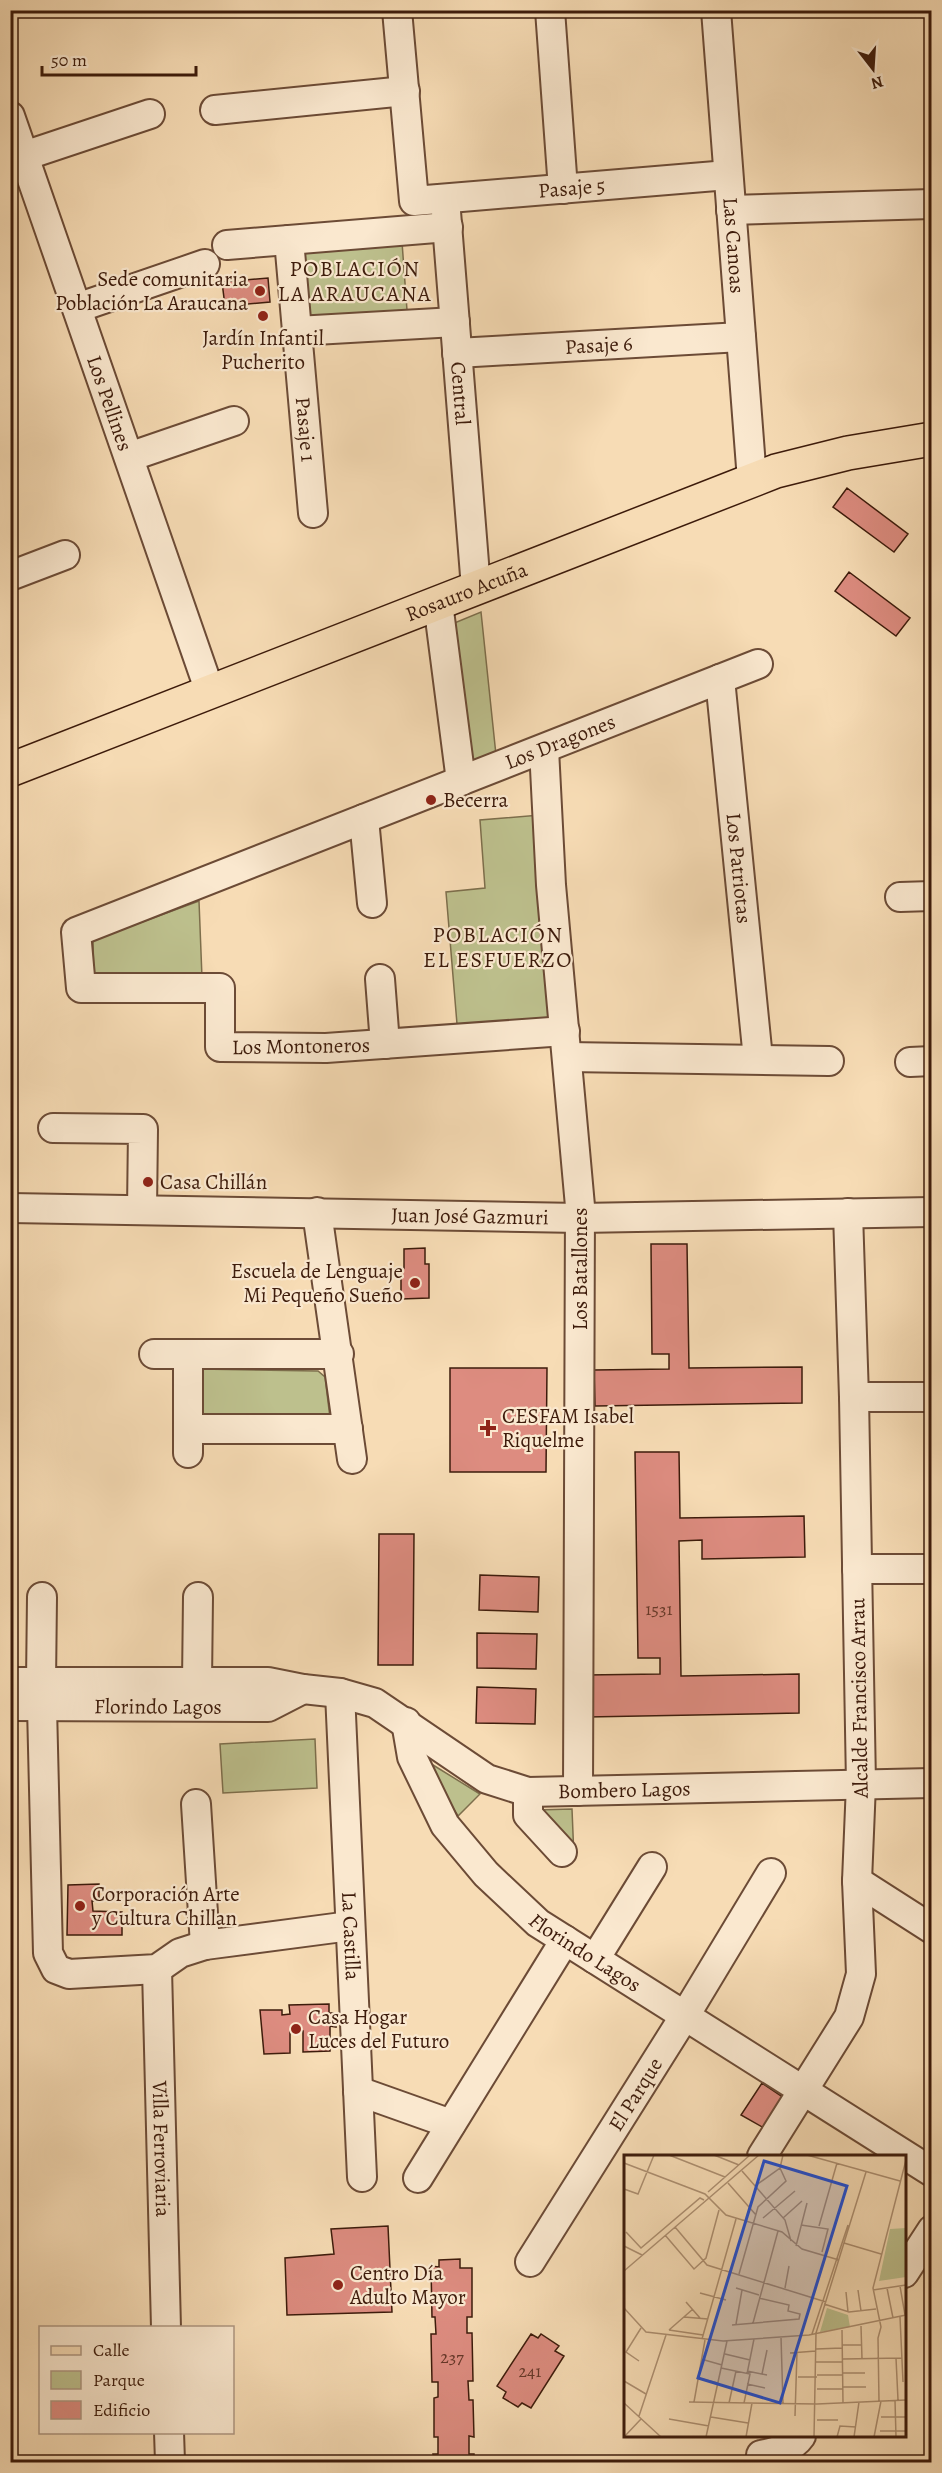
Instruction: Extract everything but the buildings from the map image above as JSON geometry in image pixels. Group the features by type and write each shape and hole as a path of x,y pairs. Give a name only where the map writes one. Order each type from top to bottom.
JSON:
{"main road":[{"name":"Rosauro Acuña","path":"10,770 752,480 816,460 932,439"}],"street":[{"path":"215,110 405,91 397,10"},
{"path":"550,10 563,189"},
{"name":"Las Canoas","path":"716,10 752,480"},
{"name":"Pasaje 5","path":"405,91 414,201 728,175"},
{"path":"24,156 150,114"},
{"name":"Los Pellines","path":"10,116 210,692"},
{"name":"Central","path":"445,199 476,588"},
{"path":"731,210 932,204"},
{"path":"227,245 448,227"},
{"name":"Pasaje 1","path":"289,240 313,513"},
{"path":"77,308 205,264"},
{"path":"297,331 455,322"},
{"name":"Pasaje 6","path":"458,353 741,336"},
{"path":"129,457 234,421"},
{"path":"10,576 65,555"},
{"path":"438,603 460,781"},
{"name":"Los Dragones","path":"76,932 758,664"},
{"name":"Los Patriotas","path":"720,679 758,1059"},
{"name":"Los Batallones","path":"544,748 551,885 580,1218 578,1791"},
{"path":"364,819 372,903"},
{"path":"900,897 932,896"},
{"name":"Los Montoneros","path":"76,932 81,988 220,988 219,1047 326,1048 385,1044 566,1044 758,1059 829,1061"},
{"name":"Los Montoneros","path":"380,979 385,1044"},
{"path":"53,1128 143,1129 142,1210"},
{"name":"Juan José Gazmuri","path":"10,1208 580,1218 932,1212"},
{"path":"317,1212 339,1354 352,1459"},
{"name":"Alcalde Francisco Arrau","path":"763,2155 849,2018 861,1974 857,1881 861,1784 854,1397 848,1213"},
{"path":"154,1354 339,1354"},
{"path":"188,1354 188,1441 348,1429"},
{"path":"854,1397 932,1397"},
{"path":"857,1569 932,1569"},
{"path":"42,1596 48,1953 56,1969 69,1974 157,1969 180,1953 205,1945 350,1926"},
{"path":"197,1682 198,1597"},
{"name":"Florindo Lagos","path":"10,1682 42,1694 268,1707 303,1689"},
{"name":"Florindo Lagos","path":"10,1707 42,1694 197,1682 268,1682 340,1694 375,1703 406,1722 412,1757 445,1825 486,1874 538,1923 683,2017 905,2155"},
{"name":"La Castilla","path":"340,1694 362,2177"},
{"name":"Bombero Lagos","path":"406,1722 488,1779 528,1792 932,1783"},
{"path":"528,1792 528,1815 562,1852"},
{"path":"195,1804 205,1945"},
{"path":"595,1959 652,1868"},
{"name":"El Parque","path":"530,2262 771,1873"},
{"path":"857,1881 932,1929"},
{"path":"418,2178 565,1940"},
{"name":"Villa Ferroviaria","path":"157,1969 166,2326"},
{"path":"358,2091 451,2124"},
{"name":"Florindo Lagos","path":"906,2156 932,2172"},
{"path":"906,2270 932,2230"},
{"path":"169,2434 170,2463"},
{"path":"756,2451 780,2451 800,2437"}],"green space":[{"path":"402,242 407,310 304,318 299,251"},
{"path":"481,612 496,755 469,766 452,624"},
{"path":"540,815 557,1027 458,1036 446,892 485,888 480,820"},
{"path":"199,901 202,978 94,982 93,940"},
{"path":"199,1369 318,1371 325,1377 330,1418 199,1422"},
{"path":"315,1739 317,1788 223,1793 220,1744"},
{"path":"433,1765 480,1794 458,1816 429,1769"},
{"path":"572,1809 574,1858 536,1810"}],"place":[{"name":"Sede comunitaria Población La Araucana","path":"260,291"},
{"name":"Jardín Infantil Pucherito","path":"263,316"},
{"name":"Becerra","path":"431,800"},
{"name":"Casa Chillán","path":"148,1182"},
{"name":"Escuela de Lenguaje Mi Pequeño Sueño","path":"415,1283"},
{"name":"CESFAM Isabel Riquelme","path":"488,1428"},
{"name":"Corporación Arte y Cultura Chillan","path":"80,1906"},
{"name":"Casa Hogar Luces del Futuro","path":"296,2029"},
{"name":"Centro Día Adulto Mayor","path":"338,2285"}],"district":[{"name":"POBLACIÓN LA ARAUCANA","path":"355,280"},
{"name":"POBLACIÓN EL ESFUERZO","path":"498,946"}]}
